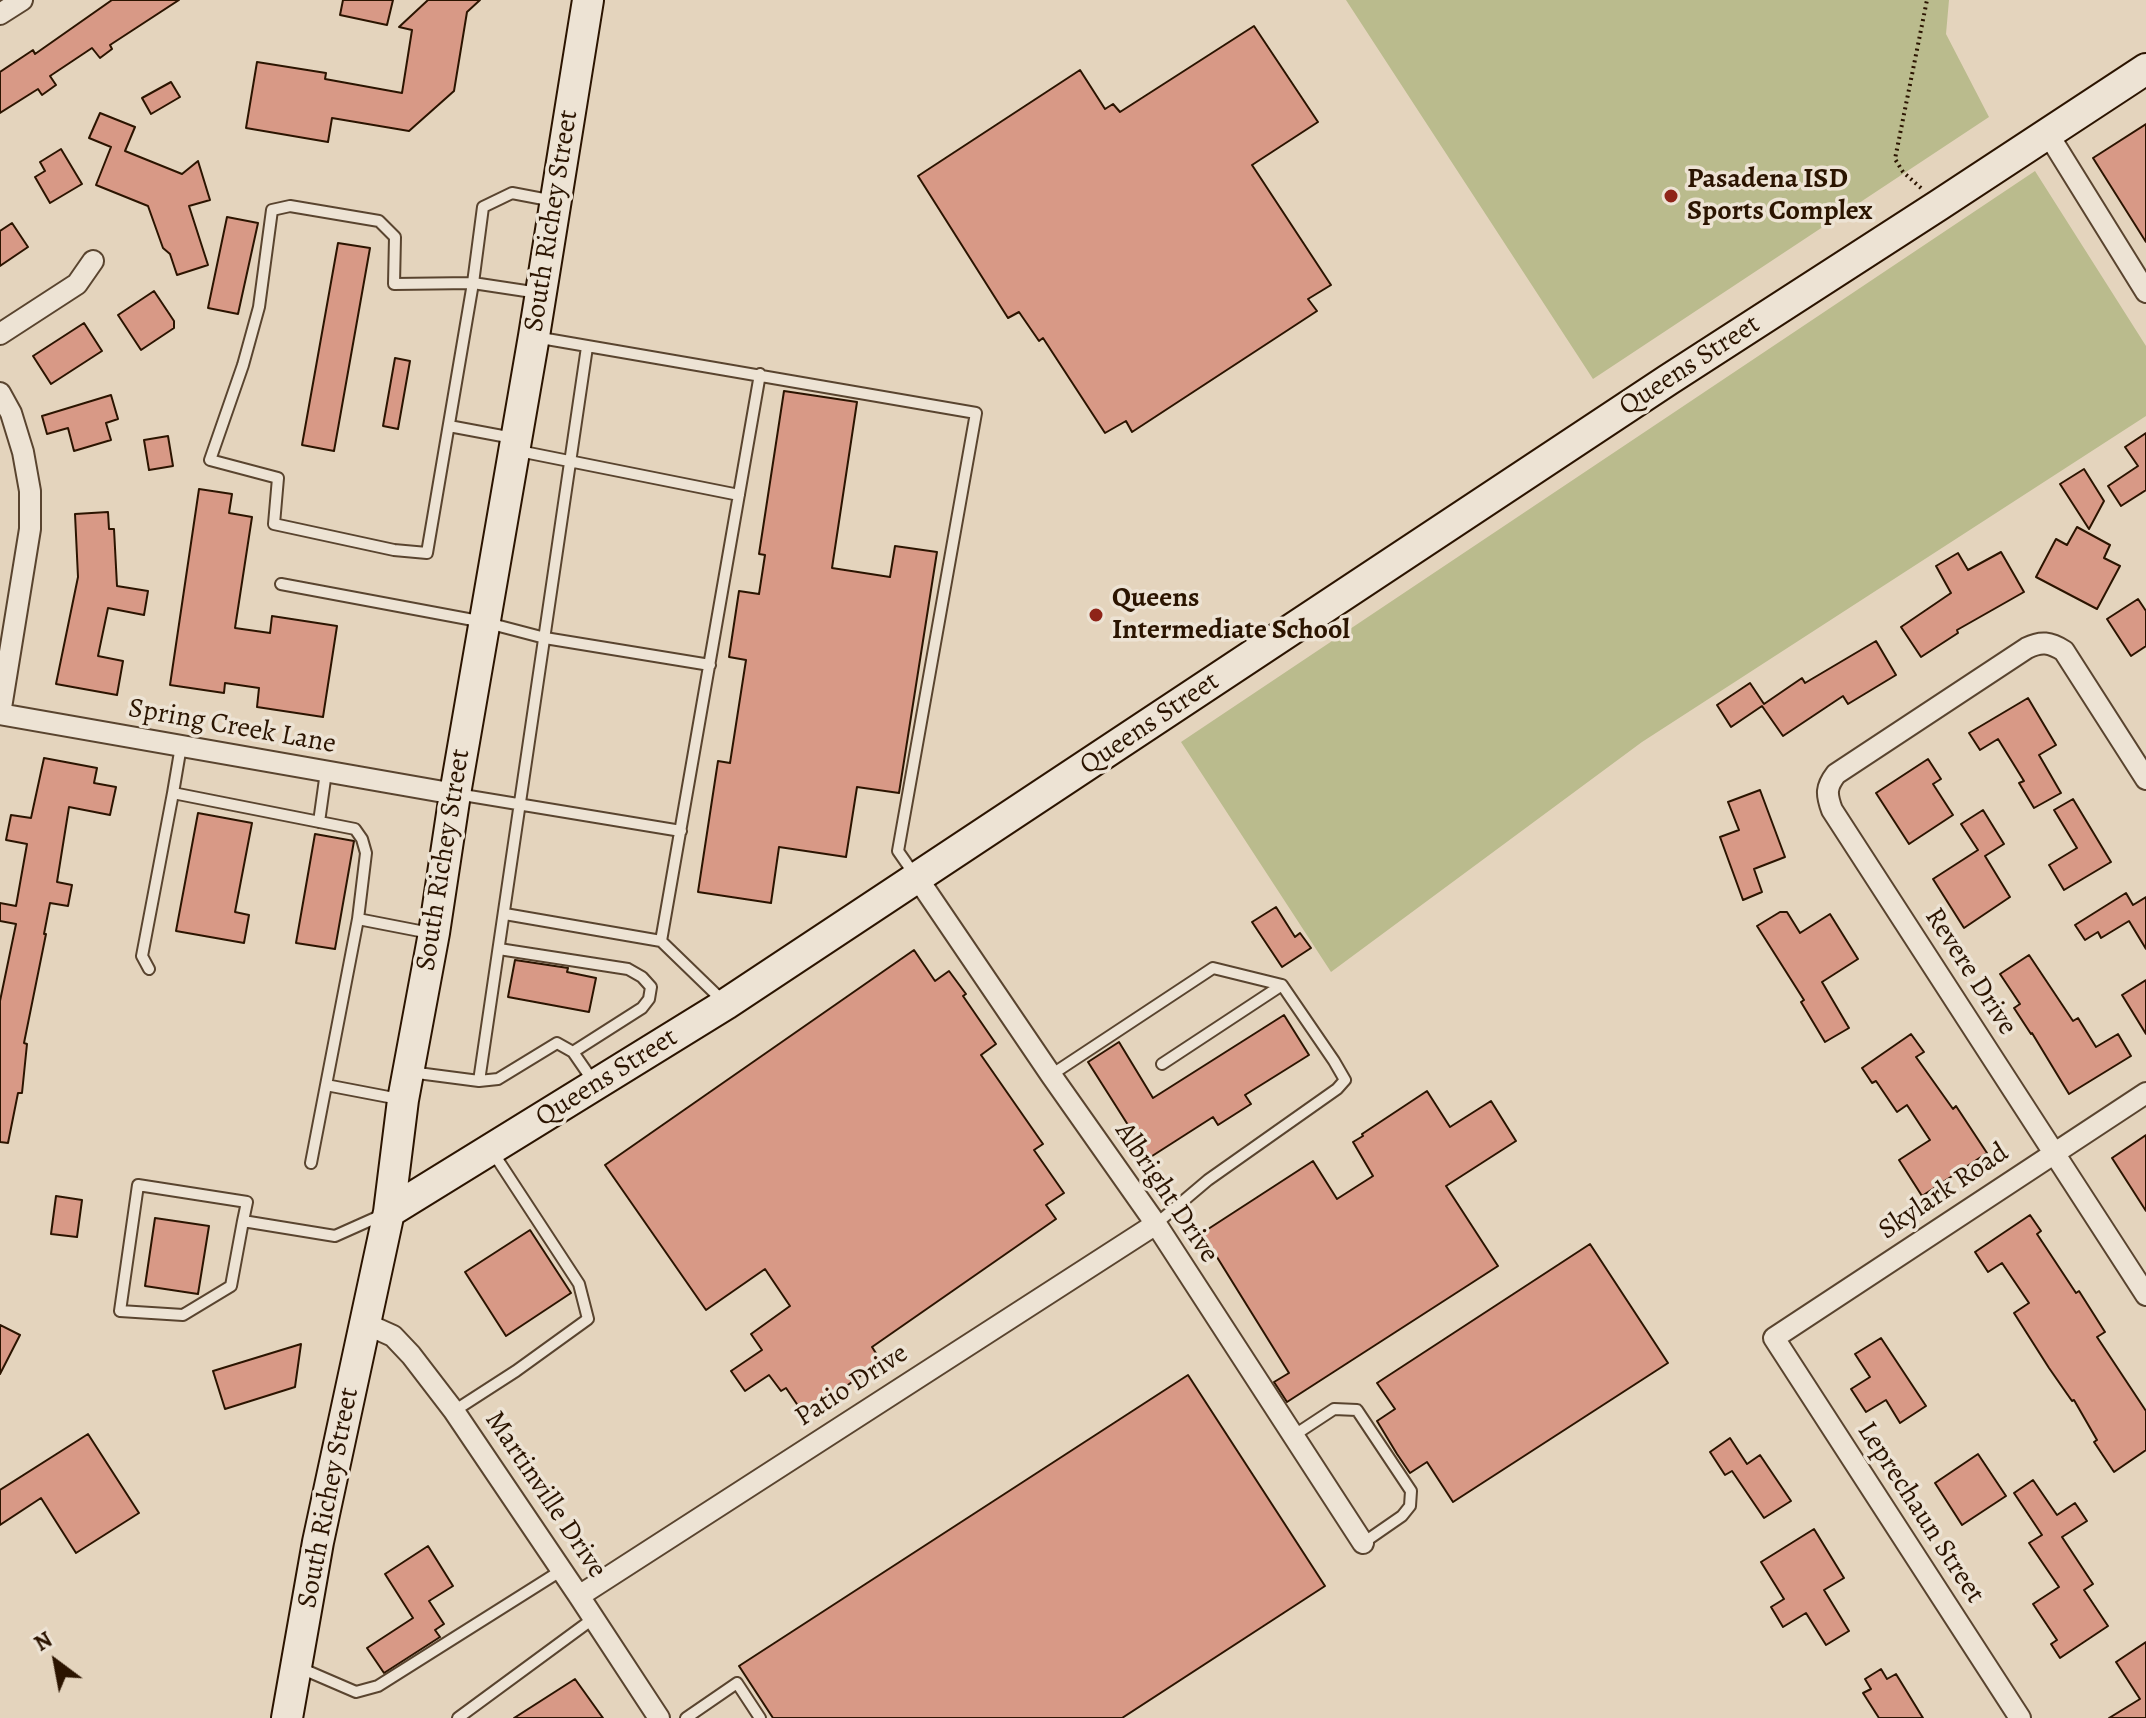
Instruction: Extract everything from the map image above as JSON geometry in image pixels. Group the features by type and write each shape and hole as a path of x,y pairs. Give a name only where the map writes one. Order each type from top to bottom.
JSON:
{"street":[{"path":"0,14 22,0"},
{"name":"South Richey Street","path":"287,1718 318,1542 389,1212 406,1086 588,0"},
{"name":"Queens Street","path":"389,1212 726,1004 1656,388 2145,71"},
{"path":"2048,134 2146,292"},
{"path":"0,334 77,284 93,261"},
{"path":"0,393 11,413 23,452 30,491 30,529 0,714"},
{"name":"Revere Drive","path":"2146,779 2064,651 2053,644 2038,643 1836,774 1827,786 1832,810 2146,1295"},
{"name":"Spring Creek Lane","path":"0,714 455,794"},
{"name":"Albright Drive","path":"918,879 1156,1224 1363,1543"},
{"name":"Skylark Road","path":"1774,1338 2146,1093"},
{"name":"Patio Drive","path":"579,1596 1156,1224"},
{"name":"Martinville Drive","path":"364,1323 393,1336 454,1411 659,1718"},
{"name":"Leprechaun Street","path":"1774,1338 2020,1718"}],"lane":[{"path":"541,293 473,283 394,284 395,237 379,221 290,206 272,210 259,307 243,365 210,460 278,478 274,524 394,550 427,553 473,283 483,207 512,193 556,201"},
{"path":"534,336 976,413 898,851 918,879"},
{"path":"479,1081 587,347"},
{"path":"661,941 760,374"},
{"path":"449,426 571,462 739,495"},
{"path":"281,584 484,622 545,638 710,665"},
{"path":"149,969 142,956 181,746"},
{"path":"319,822 326,772"},
{"path":"173,793 355,829 362,839 366,853 358,919 311,1163"},
{"path":"455,794 681,831"},
{"path":"505,914 661,941 726,1004"},
{"path":"358,919 434,933"},
{"path":"499,949 628,969 651,987 649,999 642,1008 573,1052"},
{"path":"1051,1075 1213,968 1282,985 1345,1080 1337,1089 1208,1180 1156,1224"},
{"path":"1162,1064 1282,985"},
{"path":"326,1085 406,1086 498,1079 557,1043 573,1052 595,1085"},
{"path":"454,1411 588,1319 579,1284 491,1149"},
{"path":"138,1185 247,1202 243,1221 231,1286 183,1315 120,1311 138,1185"},
{"path":"243,1221 335,1236 389,1212"},
{"path":"1293,1436 1334,1409 1357,1410 1411,1491 1410,1506 1402,1516 1363,1543"},
{"path":"296,1666 356,1692 378,1686 562,1570"},
{"path":"458,1718 594,1618"},
{"path":"686,1718 737,1683 760,1718"}],"path":[{"path":"1927,0 1895,159 1903,172 1939,205"}],"green space":[{"name":"Pasadena ISD Sports Complex","path":"1346,0 1949,0 1946,34 1989,117 1593,379"},
{"path":"2035,171 2146,346 2146,416 1642,742 1331,972 1181,742"}],"building":[{"path":"112,0 179,0 110,45 112,49 100,58 92,48 50,76 56,85 42,95 38,89 0,113 0,72 33,50 35,54"},
{"path":"343,0 393,0 387,25 340,15"},
{"path":"428,0 480,0 467,12 454,91 409,131 332,118 328,142 246,128 257,62 326,73 325,79 402,93 412,30 399,27"},
{"path":"1254,26 1318,122 1252,165 1331,285 1308,299 1317,311 1132,432 1126,421 1105,433 1043,338 1039,341 1019,312 1008,318 918,176 1080,70 1105,109 1113,104 1120,112"},
{"path":"171,82 180,97 151,114 142,98"},
{"path":"100,113 135,127 125,151 182,174 198,161 210,200 189,206 208,265 177,275 170,254 163,248 148,206 96,185 111,147 89,138"},
{"path":"2146,124 2146,242 2093,158"},
{"path":"61,149 82,184 50,203 35,177 45,171 40,162"},
{"path":"227,217 258,223 238,314 208,308"},
{"path":"12,223 28,247 0,266 0,231"},
{"path":"338,243 370,248 334,451 302,445"},
{"path":"154,291 174,321 174,328 141,350 118,315"},
{"path":"84,323 102,351 51,384 33,356"},
{"path":"395,358 410,361 398,429 383,426"},
{"path":"784,391 857,402 832,568 890,577 895,546 937,552 899,793 857,787 846,857 779,847 771,903 698,892 718,761 730,763 746,660 729,657 739,591 759,594 765,555 759,554"},
{"path":"111,395 118,419 106,423 111,440 74,451 68,428 47,434 42,416"},
{"path":"2146,433 2146,490 2121,506 2108,486 2138,466 2125,447"},
{"path":"168,436 173,466 149,470 144,440"},
{"path":"2084,469 2104,501 2089,529 2060,484"},
{"path":"199,489 232,494 229,513 252,517 235,628 270,633 272,616 337,626 323,717 257,707 259,688 225,683 224,693 170,685"},
{"path":"108,512 109,529 114,529 117,586 148,591 144,615 108,608 98,656 123,661 117,695 56,684 78,577 75,514"},
{"path":"2077,527 2110,545 2104,558 2120,566 2097,609 2036,577 2056,539 2067,545"},
{"path":"2001,552 2024,592 1957,630 1958,633 1921,657 1901,627 1951,593 1936,566 1958,553 1968,570"},
{"path":"2138,599 2146,611 2146,646 2131,656 2107,619"},
{"path":"1876,641 1896,675 1848,704 1843,696 1783,736 1762,706 1731,727 1717,705 1750,683 1764,704 1802,678 1805,683"},
{"path":"2028,698 2056,745 2039,755 2061,793 2034,808 2019,783 2024,781 1998,739 1980,750 1969,733"},
{"path":"44,758 97,768 94,783 116,787 110,815 69,807 57,882 72,885 68,906 50,903 24,1043 27,1044 22,1093 18,1093 8,1143 0,1142 0,1001 16,924 0,921 0,903 16,906 27,844 6,840 11,815 31,818"},
{"path":"1928,759 1941,779 1933,784 1953,815 1909,844 1876,793"},
{"path":"1760,790 1785,857 1754,869 1762,892 1743,900 1720,837 1739,830 1728,802"},
{"path":"2073,799 2111,862 2064,890 2049,865 2077,848 2054,810"},
{"path":"1983,810 2004,844 1985,856 2010,897 1964,928 1933,879 1978,850 1961,824"},
{"path":"198,813 252,823 235,912 249,915 244,943 176,931"},
{"path":"315,834 354,841 335,949 296,943"},
{"path":"2126,893 2133,905 2146,897 2146,949 2129,921 2101,938 2098,932 2085,940 2075,925"},
{"path":"1276,907 1295,937 1300,933 1311,948 1282,967 1252,922"},
{"path":"1780,912 1787,912 1800,933 1830,914 1858,959 1822,982 1849,1028 1825,1042 1801,1002 1804,1000 1757,926"},
{"path":"914,950 935,981 949,971 966,994 963,996 996,1044 981,1055 1043,1144 1034,1150 1064,1193 1046,1205 1056,1219 872,1347 881,1361 805,1416 786,1388 781,1391 769,1375 745,1391 731,1371 762,1350 751,1334 790,1306 765,1269 706,1310 605,1165"},
{"path":"2029,955 2073,1021 2078,1018 2096,1047 2118,1034 2131,1056 2069,1094 2014,1008 2020,1004 2000,974"},
{"path":"515,960 568,968 567,972 596,978 589,1012 508,997"},
{"path":"2146,980 2146,1034 2122,995"},
{"path":"1284,1015 1309,1055 1245,1095 1251,1104 1218,1125 1213,1117 1149,1158 1088,1062 1119,1042 1153,1098"},
{"path":"1911,1034 1924,1052 1916,1057 1953,1109 1956,1106 1987,1153 1922,1196 1899,1160 1930,1140 1907,1105 1897,1112 1876,1081 1872,1083 1862,1068"},
{"path":"1427,1091 1450,1127 1491,1101 1516,1141 1446,1186 1498,1266 1287,1402 1274,1382 1289,1373 1202,1233 1313,1161 1337,1199 1373,1176 1353,1142"},
{"path":"2146,1135 2146,1211 2112,1158"},
{"path":"56,1196 82,1200 77,1237 51,1234"},
{"path":"2030,1215 2041,1231 2037,1234 2105,1332 2097,1337 2146,1411 2146,1450 2114,1472 2094,1442 2097,1440 2074,1400 2049,1368 2014,1313 2029,1303 2002,1263 1988,1272 1975,1252"},
{"path":"155,1218 209,1226 198,1294 145,1286"},
{"path":"530,1230 571,1293 506,1336 465,1272"},
{"path":"1590,1244 1668,1363 1453,1502 1427,1462 1410,1473 1397,1454 1377,1421 1395,1409 1377,1383"},
{"path":"0,1325 20,1335 0,1374"},
{"path":"1881,1338 1926,1406 1900,1423 1886,1400 1866,1412 1851,1389 1870,1377 1855,1354"},
{"path":"301,1344 295,1387 225,1409 213,1371"},
{"path":"1188,1375 1325,1586 1122,1718 773,1718 739,1666"},
{"path":"88,1434 139,1513 76,1553 41,1498 0,1525 0,1490"},
{"path":"1730,1438 1747,1464 1760,1455 1791,1501 1764,1518 1732,1471 1725,1475 1710,1452"},
{"path":"1978,1454 2006,1496 1962,1525 1935,1483"},
{"path":"2033,1480 2057,1515 2075,1503 2087,1521 2062,1537 2093,1584 2084,1590 2108,1626 2060,1658 2051,1644 2057,1640 2033,1604 2059,1587 2029,1543 2042,1535 2014,1493"},
{"path":"1814,1529 1844,1578 1824,1590 1849,1631 1826,1645 1806,1613 1783,1627 1771,1607 1784,1599 1761,1562"},
{"path":"428,1546 453,1586 429,1601 444,1624 435,1630 440,1637 384,1673 367,1648 413,1618 385,1574"},
{"path":"2146,1642 2146,1718 2109,1718 2140,1699 2116,1662"},
{"path":"1881,1669 1887,1679 1896,1674 1923,1718 1879,1718 1863,1693 1871,1689 1865,1679"},
{"path":"575,1679 603,1718 514,1718"}],"place":[{"name":"Pasadena ISD Sports Complex","path":"1671,196"},
{"name":"Queens Intermediate School","path":"1096,615"}]}
